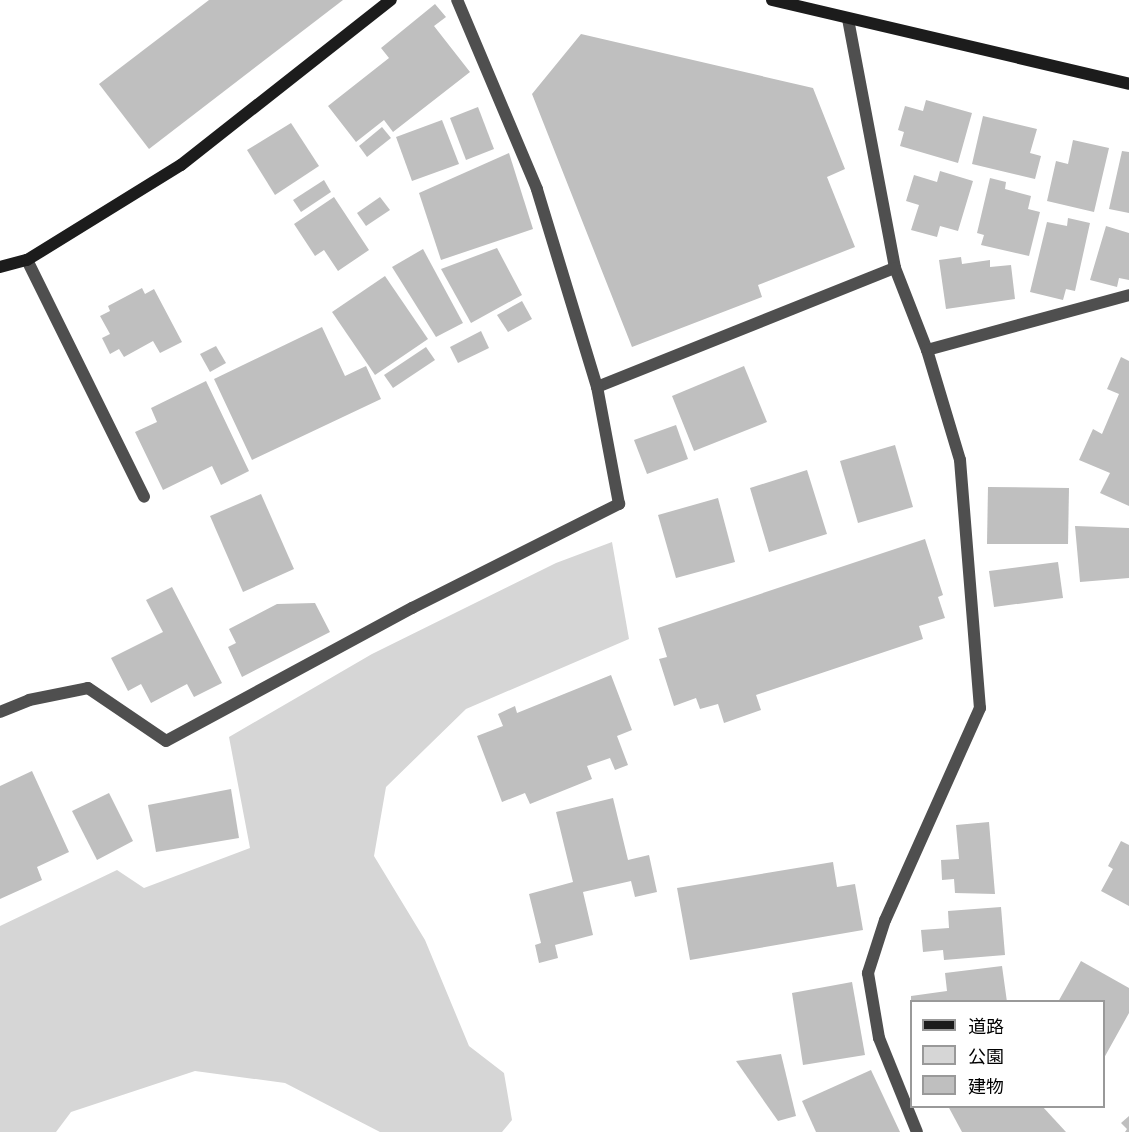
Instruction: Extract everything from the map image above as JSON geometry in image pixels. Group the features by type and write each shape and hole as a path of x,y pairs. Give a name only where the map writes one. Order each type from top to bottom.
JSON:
{"street":[{"path":"0,267 27,260 181,165 391,0"},
{"path":"0,712 29,699 88,687 166,741 412,608 619,504 597,387 537,189 457,0"},
{"path":"772,0 1129,84"},
{"path":"848,19 895,268 927,350 960,460 980,708 885,920 868,973 879,1038 917,1132"},
{"path":"27,260 144,497"},
{"path":"597,387 895,268"},
{"path":"927,350 1129,295"}],"green space":[{"path":"612,542 629,639 466,709 386,787 374,856 425,940 469,1046 504,1073 512,1120 502,1132 380,1132 285,1083 195,1071 71,1112 56,1132 0,1132 0,926 117,870 144,888 250,848 229,737 372,654 556,563"}],"building":[{"path":"209,0 343,0 149,149 99,84"},
{"path":"435,4 446,17 434,26 470,72 393,132 384,120 356,142 328,106 389,58 381,48"},
{"path":"581,34 813,88 845,169 827,177 855,247 758,285 762,297 632,347 532,94"},
{"path":"926,100 972,113 958,163 900,146 904,132 898,130 905,106 923,111"},
{"path":"478,107 494,149 466,160 450,118"},
{"path":"983,116 1037,129 1030,153 1041,156 1035,179 972,164"},
{"path":"442,120 459,164 412,181 396,137"},
{"path":"291,123 319,166 275,195 247,150"},
{"path":"382,127 391,138 367,157 359,146"},
{"path":"1073,140 1109,148 1094,212 1047,201 1056,161 1068,164"},
{"path":"1122,151 1129,152 1129,213 1109,209"},
{"path":"509,153 533,229 441,260 419,193"},
{"path":"940,171 973,181 958,231 940,226 937,237 911,230 919,205 906,201 914,175 937,182"},
{"path":"990,178 1006,182 1005,189 1031,196 1028,209 1040,212 1029,256 981,245 984,235 977,233"},
{"path":"324,180 331,192 301,212 293,200"},
{"path":"334,197 369,250 338,271 324,250 315,256 294,224"},
{"path":"380,197 390,210 366,226 357,213"},
{"path":"1068,218 1090,223 1075,291 1066,289 1063,300 1030,292 1047,222 1067,226"},
{"path":"1106,226 1129,233 1129,280 1119,278 1117,287 1090,280"},
{"path":"497,248 522,295 471,323 441,269"},
{"path":"423,249 463,323 436,337 392,267"},
{"path":"961,257 962,264 990,260 990,267 1011,265 1015,299 946,309 939,260"},
{"path":"385,276 428,339 375,375 332,312"},
{"path":"142,288 145,294 154,289 182,342 160,353 153,341 124,357 119,349 110,354 102,338 110,334 100,316 110,311 108,306"},
{"path":"522,301 532,319 508,332 497,315"},
{"path":"322,327 345,376 366,366 381,399 252,460 214,379"},
{"path":"481,331 489,348 458,363 450,347"},
{"path":"216,346 226,363 210,372 200,354"},
{"path":"426,347 435,360 393,388 384,375"},
{"path":"1121,357 1129,361 1129,506 1100,493 1110,473 1079,460 1093,429 1102,434 1119,394 1107,389"},
{"path":"744,366 767,422 694,451 672,396"},
{"path":"206,381 249,471 221,485 212,466 163,490 135,432 157,422 151,408"},
{"path":"676,425 688,459 647,474 634,440"},
{"path":"895,445 913,507 858,523 840,461"},
{"path":"807,470 827,534 769,552 750,488"},
{"path":"988,487 1069,488 1068,544 987,544"},
{"path":"261,494 294,569 243,592 210,516"},
{"path":"718,498 735,562 676,578 658,515"},
{"path":"1075,526 1129,528 1129,578 1080,582"},
{"path":"925,539 943,595 938,597 945,618 919,626 923,639 756,695 761,710 724,723 718,704 700,709 696,698 674,706 659,659 667,657 658,628"},
{"path":"1058,562 1063,598 994,607 989,571"},
{"path":"172,587 222,683 194,697 187,684 151,703 141,684 128,691 111,658 163,632 146,600"},
{"path":"315,603 330,632 242,677 228,647 236,643 229,629 277,604"},
{"path":"611,675 632,730 617,736 628,765 615,770 610,758 587,766 592,779 530,804 525,793 502,802 477,736 503,726 498,714 515,706 517,713"},
{"path":"32,771 69,852 37,867 42,880 0,899 0,786"},
{"path":"231,789 239,838 156,852 148,805"},
{"path":"109,793 133,841 97,860 72,811"},
{"path":"613,798 628,860 649,855 657,892 635,897 631,881 583,892 593,935 555,945 558,958 539,963 535,945 541,943 529,894 573,882 556,812"},
{"path":"989,822 995,894 955,893 954,879 942,880 941,860 959,859 956,825"},
{"path":"1121,841 1129,845 1129,906 1101,891 1113,869 1108,866"},
{"path":"833,862 837,887 855,884 863,930 690,960 677,888"},
{"path":"1001,907 1005,955 944,960 943,950 923,952 921,930 949,928 948,911"},
{"path":"1081,961 1129,988 1129,1013 1105,1056 1105,1000 1059,1000"},
{"path":"1002,966 1007,1000 911,1000 911,996 947,991 945,973"},
{"path":"852,982 865,1055 803,1065 792,993"},
{"path":"781,1054 796,1116 778,1121 736,1061"},
{"path":"871,1070 900,1132 816,1132 802,1101"},
{"path":"949,1108 1044,1108 1066,1132 962,1132"},
{"path":"1129,1116 1129,1132 1125,1132 1127,1129 1121,1123"}]}
